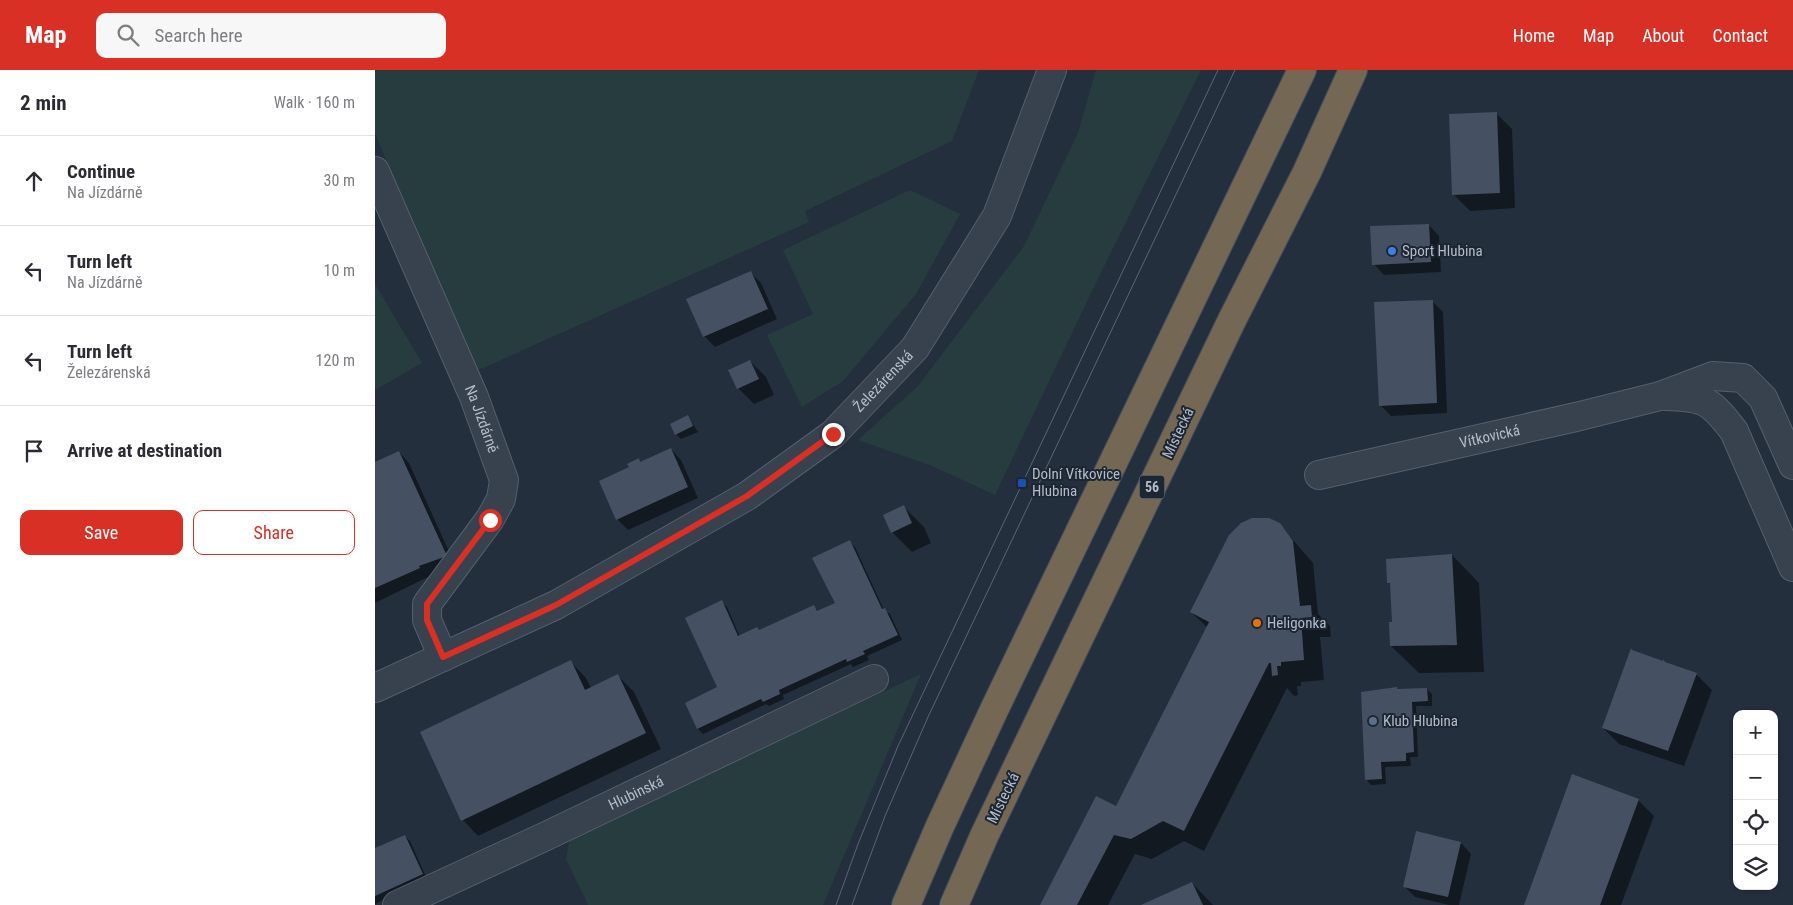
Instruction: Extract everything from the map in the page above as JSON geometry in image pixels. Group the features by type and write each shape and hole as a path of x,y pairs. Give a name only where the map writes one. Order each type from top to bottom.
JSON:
{"highway":[{"path":"906,905 940,826 994,710 1302,70"},
{"name":"Místecká","path":"954,905 985,834 1232,320 1307,172 1353,70"}],"street":[{"name":"Železárenská","path":"375,688 556,605 730,506 833,434 915,348 997,216 1052,70"},
{"name":"Na Jízdárně","path":"375,171 474,397 504,480 501,499 490,520 427,604 427,620 443,657"},
{"name":"Vítkovická","path":"1319,475 1660,396 1713,376 1743,378 1763,398 1793,465"},
{"name":"Vítkovická","path":"1660,396 1697,397 1719,412 1734,431 1793,567"},
{"name":"Hlubinská","path":"397,905 874,679"}],"green space":[{"path":"375,70 979,70 952,141 805,211 809,222 474,372 375,133"},
{"path":"1096,70 1201,70 1092,291 995,495 932,466 858,440 918,386 1024,246 1078,133"},
{"path":"910,190 960,214 916,294 843,381 802,407 767,335 813,314 783,250"},
{"path":"375,284 422,363 375,390"},
{"path":"921,674 823,905 588,905 566,859 570,837"}],"building":[{"path":"1497,112 1500,193 1452,195 1449,114"},
{"path":"1429,224 1431,262 1372,265 1370,226"},
{"path":"751,271 768,309 703,337 686,299"},
{"path":"1433,300 1437,403 1379,406 1374,302"},
{"path":"750,360 759,379 737,389 728,370"},
{"path":"688,415 693,426 675,435 670,424"},
{"path":"671,448 688,487 616,520 599,481 629,467 627,464 639,458 640,462"},
{"path":"399,451 447,556 419,566 420,568 375,588 375,462"},
{"path":"904,505 912,523 891,533 883,515"},
{"path":"1252,518 1269,518 1280,523 1293,541 1300,606 1311,605 1312,617 1301,618 1304,660 1281,662 1281,666 1277,666 1278,675 1272,676 1271,663 1269,663 1184,831 1163,821 1131,839 1114,835 1077,905 1040,905 1096,796 1116,806 1209,622 1190,612 1229,535 1241,523"},
{"path":"850,540 882,609 885,608 898,635 863,651 865,654 847,662 846,659 779,690 780,694 763,702 761,699 697,729 685,703 717,687 685,618 722,600 738,636 757,627 759,630 814,605 817,611 835,603 812,558"},
{"path":"1452,554 1457,645 1390,646 1389,622 1392,622 1390,583 1387,583 1386,559"},
{"path":"1631,648 1632,650 1663,661 1663,659 1665,662 1697,673 1668,751 1602,728"},
{"path":"571,660 585,690 618,674 646,733 461,821 420,732"},
{"path":"1397,687 1397,689 1427,688 1428,701 1412,702 1414,752 1406,753 1406,761 1381,762 1382,779 1365,780 1361,692"},
{"path":"1572,774 1639,799 1600,905 1524,905"},
{"path":"1416,831 1461,842 1448,897 1403,887"},
{"path":"405,835 423,874 375,896 375,848"},
{"path":"1192,882 1203,905 1141,905"}],"tram line":[{"path":"836,905 858,844 898,746 1218,70"},
{"path":"852,905 885,816 928,717 1235,70"}],"place":[{"name":"Sport Hlubina","path":"1392,251"},
{"name":"Dolní Vítkovice Hlubina","path":"1022,483"},
{"name":"Heligonka","path":"1257,623"},
{"name":"Klub Hlubina","path":"1373,721"}],"route":[{"path":"490,520 438,586 427,604 427,620 443,657 556,605 747,496 833,434"}]}
